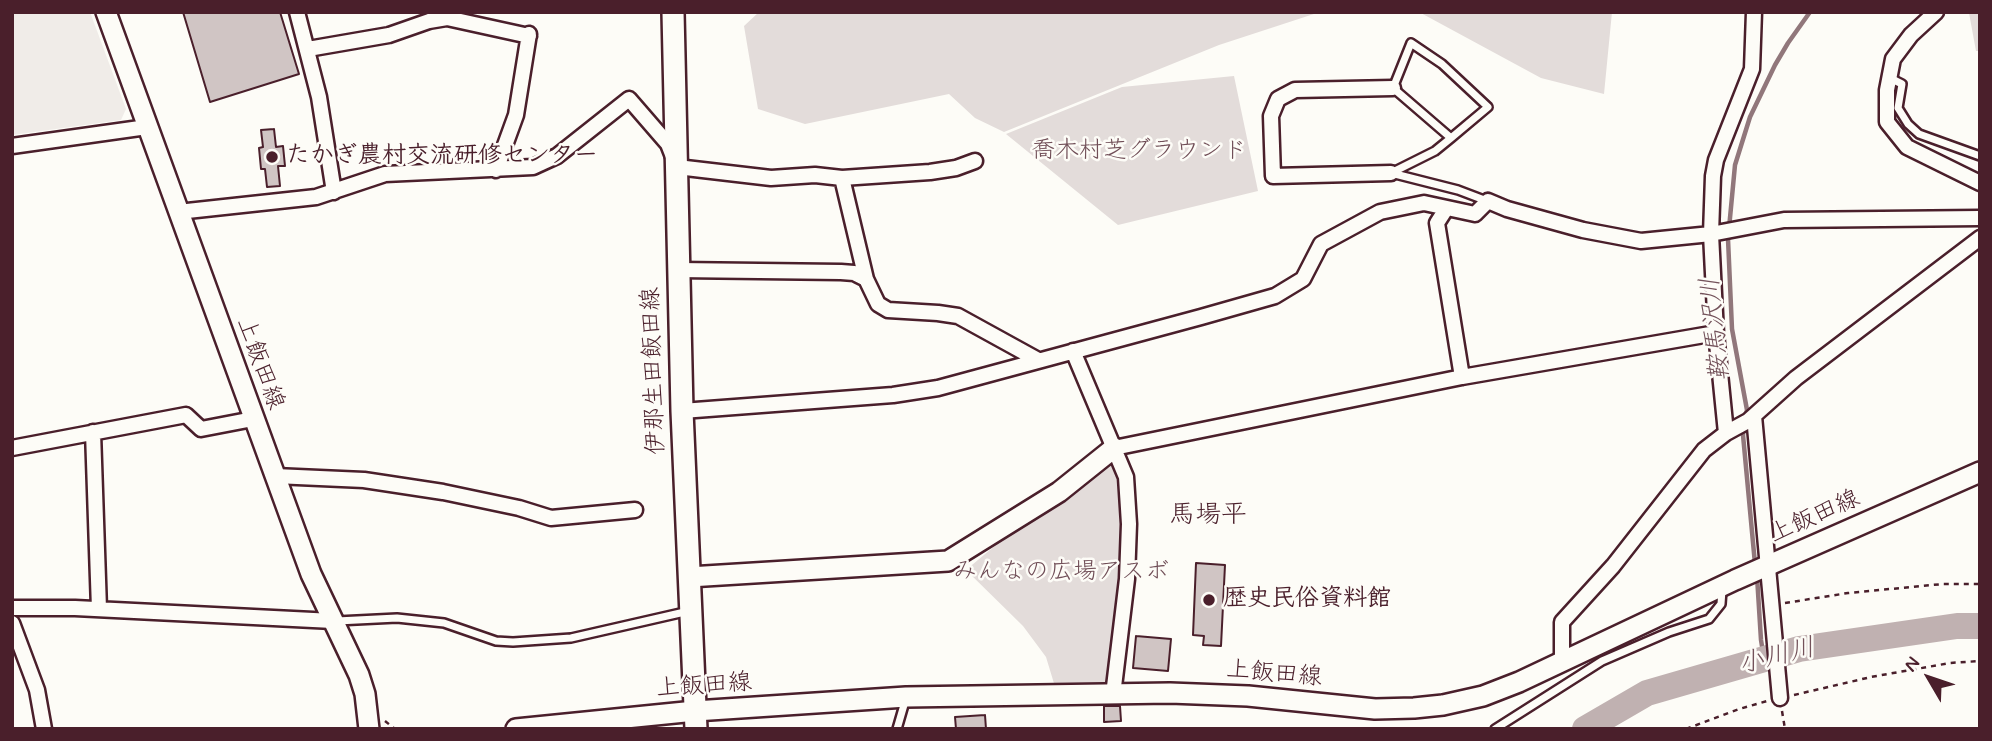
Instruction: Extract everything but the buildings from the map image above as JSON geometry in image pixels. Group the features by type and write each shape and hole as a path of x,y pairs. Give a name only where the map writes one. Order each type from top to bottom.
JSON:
{"main road":[{"name":"上飯田線","path":"106,12 310,573 359,675 365,694 369,729"},
{"name":"伊那生田飯田線","path":"673,12 682,411 695,720"},
{"path":"689,578 948,561 1059,492 1114,448"},
{"name":"上飯田線","path":"516,729 695,720 906,698 1170,693 1248,696 1375,709 1414,708 1483,696 1728,583 1980,472"}],"street":[{"path":"297,12 319,97 334,192"},
{"path":"1726,433 1716,332 1716,160 1752,69 1754,12"},
{"path":"1936,12 1911,34 1893,59 1886,90 1887,122 1908,147 1980,183"},
{"path":"308,49 389,35 429,21 447,18 529,35 516,115 496,170"},
{"path":"1391,173 1273,176 1271,116 1279,99 1295,90 1394,88"},
{"path":"178,212 316,197 385,174 533,167 544,163 629,99 668,144 677,167 771,178 815,175 842,178 930,172 956,168 975,161"},
{"path":"12,146 147,127"},
{"path":"842,178 866,279 878,304 888,310 958,316 1038,360"},
{"path":"682,411 893,395 939,388 1275,296 1303,279 1321,244 1380,212 1424,203 1475,214 1488,201 1507,209 1583,230 1641,241 1737,230 1784,220 1980,218"},
{"path":"1446,209 1437,223 1462,377"},
{"path":"1562,660 1562,622 1613,566 1704,450 1754,416 1796,378 1980,238"},
{"path":"678,270 841,272 855,273 866,279"},
{"path":"1114,448 1462,377 1716,332"},
{"path":"1073,351 1126,477 1129,524 1127,579 1113,695"},
{"path":"12,448 186,415 201,429 253,419"},
{"path":"1754,416 1779,694"},
{"path":"93,432 99,609"},
{"path":"275,476 364,480 443,492 519,508 551,518 635,510"},
{"path":"12,608 99,609 333,621"},
{"path":"12,623 37,690 44,729"}],"lane":[{"path":"1391,173 1435,151 1451,138 1488,107 1442,64 1412,43 1394,88 1451,138"},
{"path":"1889,77 1902,85 1898,108 1908,124 1919,134 1980,156"},
{"path":"1391,173 1458,190 1488,201"},
{"path":"1495,729 1602,661 1669,632 1709,619 1721,604 1728,583"},
{"path":"333,621 397,618 432,622 464,629 496,641 513,642 571,638 690,611"},
{"path":"897,729 906,698"}],"path":[{"path":"1770,608 1849,593 1943,584 1980,584"},
{"path":"1686,729 1779,694 1950,663 1980,661"},
{"path":"1779,694 1785,729"}],"shaded area":[{"path":"12,12 90,12 126,109 121,120 12,135"}],"green space":[{"path":"759,12 1320,12 1219,45 1004,132 975,118 949,94 805,124 758,109 744,26"},
{"path":"1419,12 1612,12 1604,94 1541,78"},
{"path":"1980,12 1980,51 1976,51 1969,13"},
{"name":"喬木村芝グラウンド","path":"1234,76 1258,191 1118,225 1006,134 1122,87"},
{"name":"みんなの広場アスボ","path":"1113,453 1128,513 1113,695 1056,690 1046,657 1023,626 966,570 1059,492"}],"waterway":[{"name":"鞍馬沢川","path":"1745,418 1747,410 1732,329 1728,239 1735,165 1750,117 1775,65 1810,12"},
{"name":"鞍馬沢川","path":"1744,426 1755,564"},
{"name":"鞍馬沢川","path":"1757,576 1764,659"},
{"name":"小川川","path":"1585,729 1647,693 1799,649 1957,626 1980,626"}],"place":[{"name":"たかぎ農村交流研修センター","path":"272,157"},
{"name":"歴史民俗資料館","path":"1209,600"}],"district":[{"name":"馬場平","path":"1208,517"}]}
